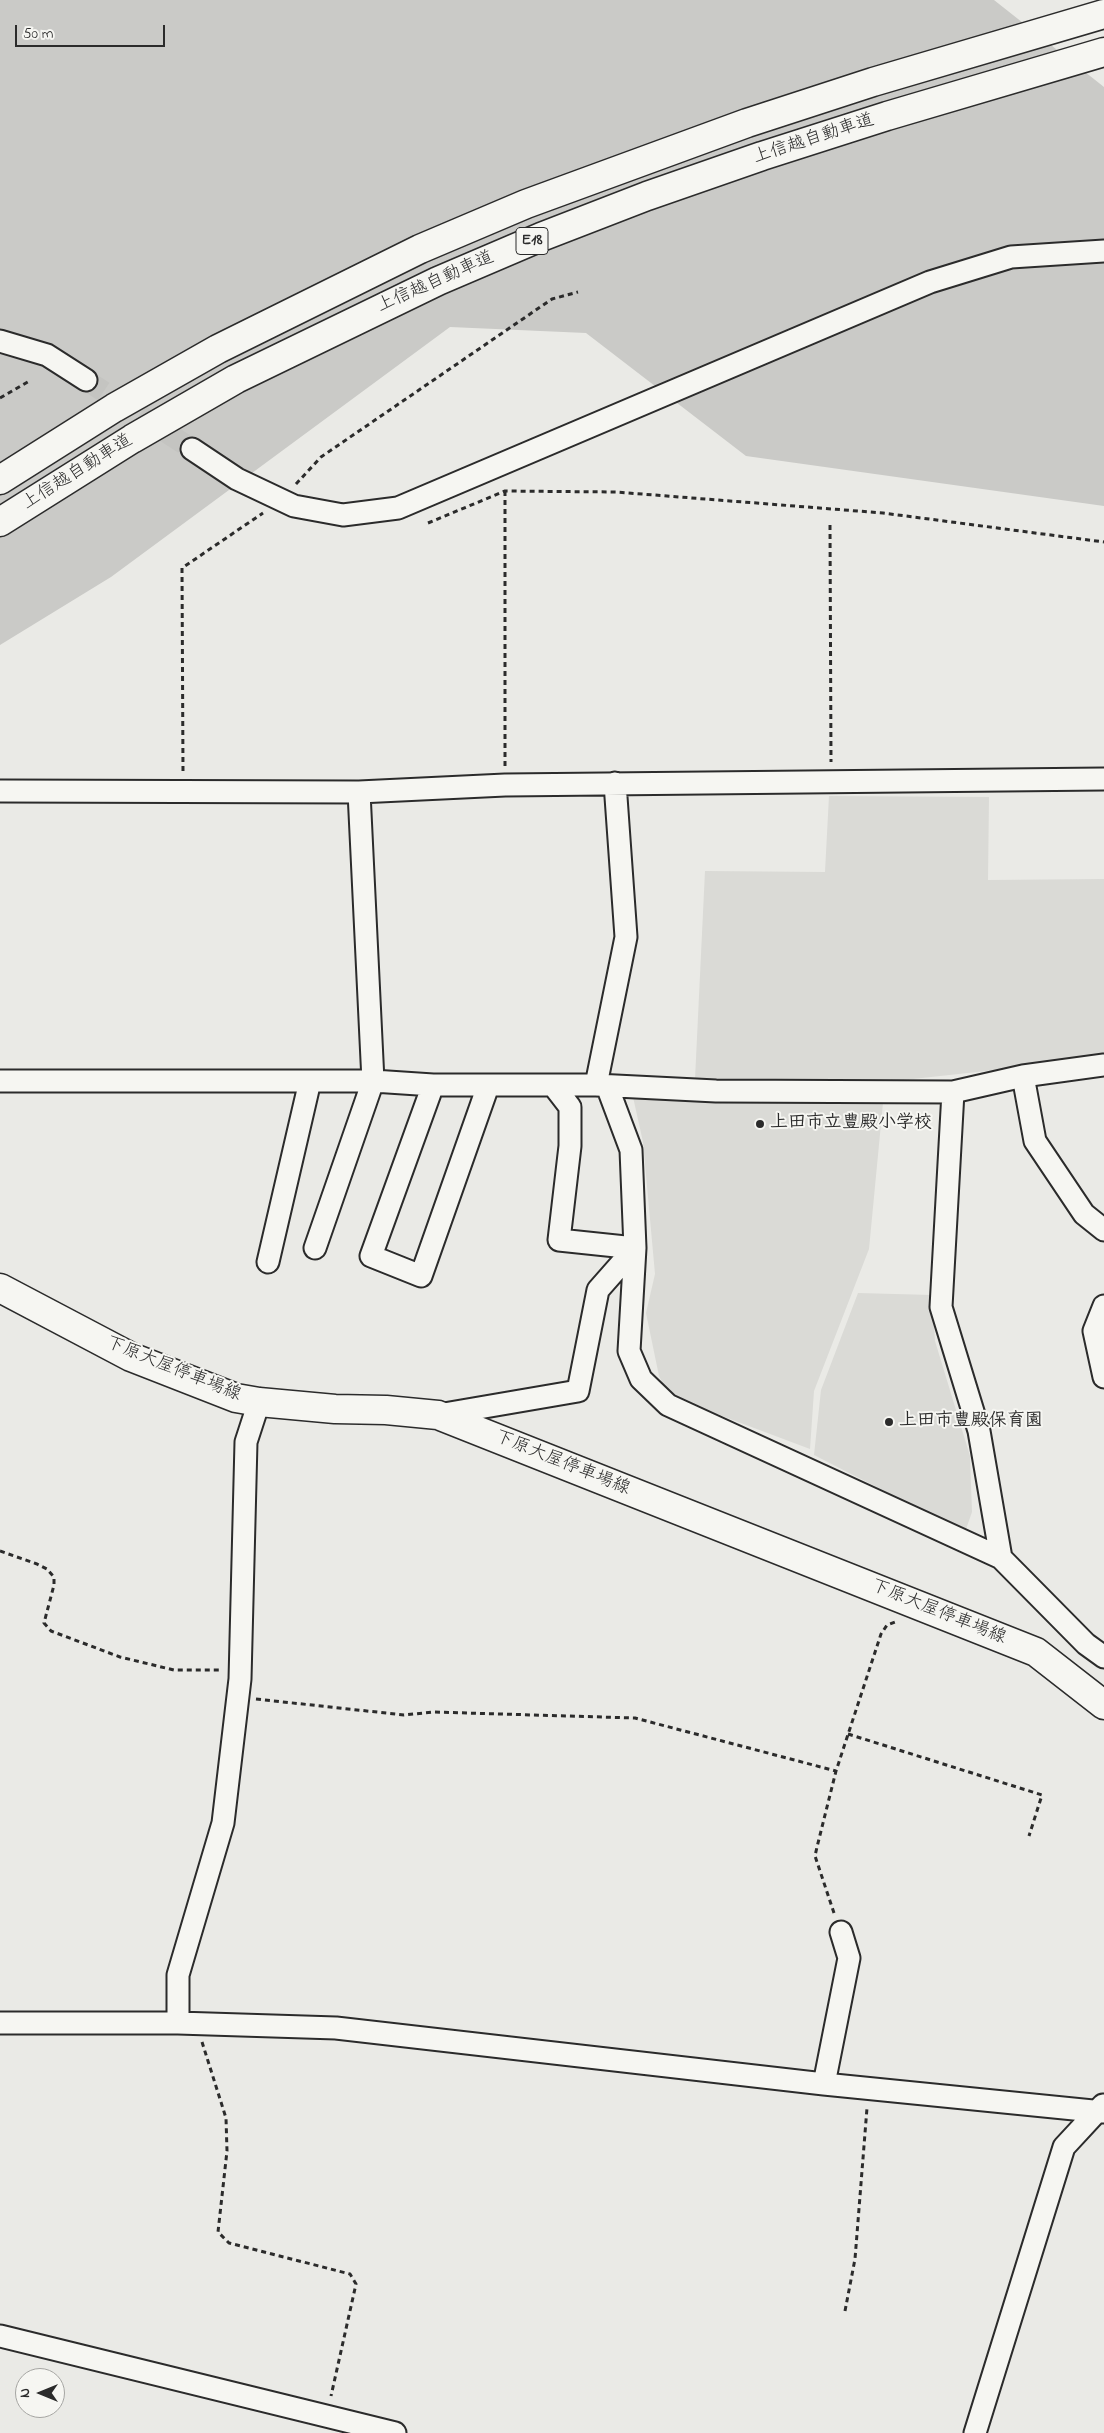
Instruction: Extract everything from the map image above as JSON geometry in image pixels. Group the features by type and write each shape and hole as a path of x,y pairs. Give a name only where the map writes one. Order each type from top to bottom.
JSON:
{"main road":[{"name":"上信越自動車道","path":"0,480 114,408 218,348 420,249 526,204 747,123 873,82 1104,14"},
{"name":"上信越自動車道","path":"0,522 132,439 236,379 438,281 542,237 647,196 762,156 896,113 1104,52"},
{"name":"下原大屋停車場線","path":"0,1288 131,1356 236,1398 259,1402 438,1415 1036,1652 1104,1705"}],"street":[{"path":"192,449 237,479 294,506 343,515 398,508 930,282 1011,257 1104,251"},
{"path":"0,341 47,355 86,380"},
{"path":"0,791 359,792 505,785 614,783 1104,779"},
{"path":"614,783 626,937 602,1085 631,1150 635,1248 629,1351 641,1379 668,1404 1002,1558 1086,1644 1104,1657"},
{"path":"315,1248 373,1081 359,792"},
{"path":"0,1081 373,1081 488,1086 602,1085 716,1091 953,1092 1023,1076 1104,1065"},
{"path":"1023,1076 1034,1141 1084,1214 1104,1230"},
{"path":"268,1262 310,1082"},
{"path":"433,1085 371,1256 421,1276 488,1086"},
{"path":"554,1085 570,1107 570,1146 559,1240 635,1248"},
{"path":"953,1092 942,1307 979,1431 1002,1558"},
{"path":"438,1415 578,1391 598,1290 635,1248"},
{"path":"1104,1306 1094,1331 1104,1377"},
{"path":"187,2023 178,1975 223,1823 240,1671 246,1442 259,1402"},
{"path":"824,2084 849,1958 841,1932"},
{"path":"0,2022 187,2023 336,2028 824,2084 1101,2109"},
{"path":"975,2433 1064,2147 1101,2109"},
{"path":"0,2336 395,2433"}],"path":[{"path":"183,792 182,568 282,500 321,457 552,300 578,292"},
{"path":"0,398 31,380"},
{"path":"505,785 506,491"},
{"path":"428,523 506,491 616,492 883,512 1104,542"},
{"path":"830,526 831,780"},
{"path":"0,1551 37,1564 47,1569 54,1576 54,1585 44,1623 51,1631 120,1658 174,1670 240,1671"},
{"path":"841,1932 815,1856 836,1771 881,1634 887,1624 894,1622 904,1624"},
{"path":"238,1696 404,1715 433,1712 634,1718 836,1771"},
{"path":"848,1734 1042,1795 1028,1836"},
{"path":"187,2023 226,2118 227,2151 218,2232 229,2243 350,2274 356,2284 327,2416"},
{"path":"845,2310 855,2258 868,2088"}],"shaded area":[{"path":"0,0 994,0 1104,87 1104,506 746,456 586,333 450,327 111,577 0,645"},
{"name":"上田市立豊殿小学校","path":"829,796 989,797 988,880 1104,879 1104,1055 1023,1067 885,1082 869,1249 814,1391 810,1449 669,1396 659,1376 646,1313 655,1274 643,1142 633,1097 694,1100 705,871 825,872"},
{"name":"上田市豊殿保育園","path":"858,1293 932,1295 935,1341 970,1456 972,1512 965,1532 814,1455 821,1390"}],"tunnel":[{"path":"86,380 192,449"}],"place":[{"name":"上田市立豊殿小学校","path":"760,1124"},
{"name":"上田市豊殿保育園","path":"889,1422"}]}
